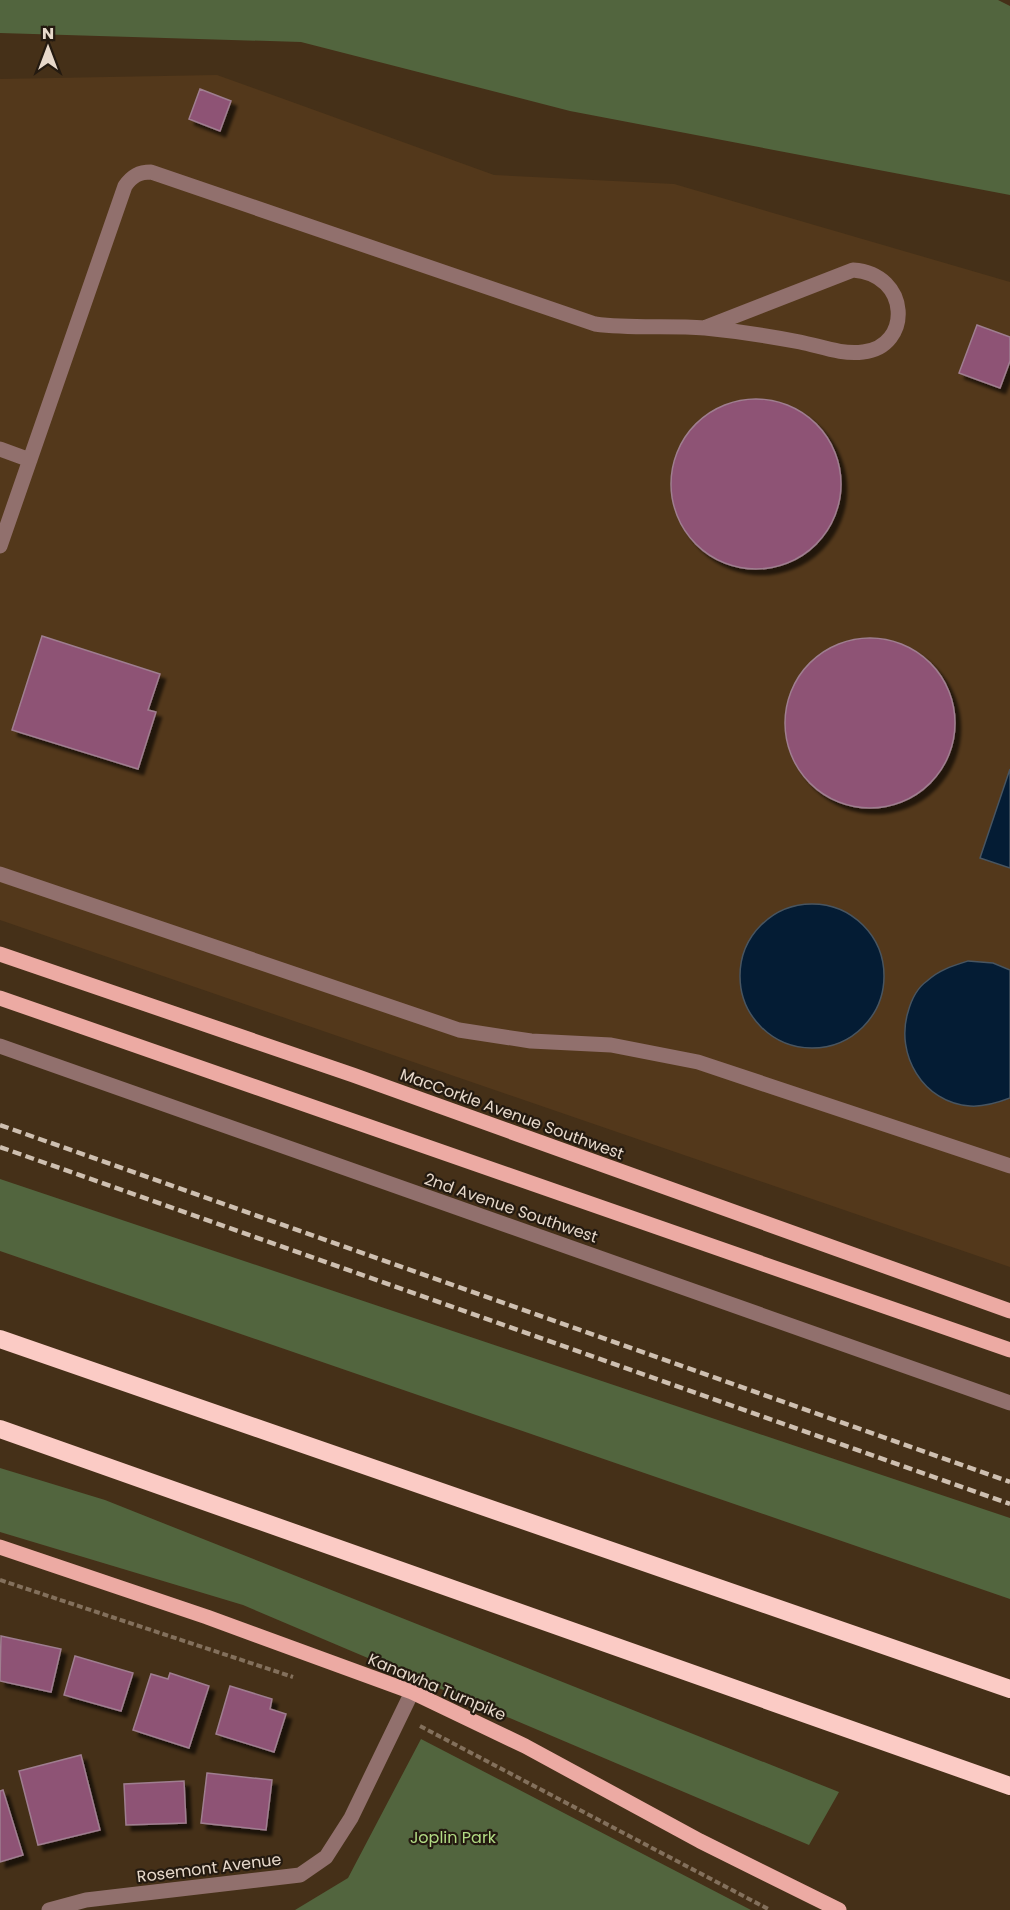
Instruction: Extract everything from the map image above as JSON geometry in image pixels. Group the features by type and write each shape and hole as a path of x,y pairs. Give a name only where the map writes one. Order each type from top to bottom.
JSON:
{"highway":[{"path":"0,1339 1010,1689"},
{"path":"0,1429 1010,1786"}],"main road":[{"name":"MacCorkle Avenue Southwest","path":"0,954 353,1075 1010,1311"},
{"path":"0,998 1010,1350"},
{"name":"Kanawha Turnpike","path":"0,1546 207,1617 412,1692 525,1746 700,1841 839,1910"}],"street":[{"path":"0,546 125,186 130,179 144,172 151,172 586,321 634,328 704,328 777,338 851,353 865,352 878,347 889,338 899,312 897,298 890,286 867,271 853,270 704,328"},
{"path":"0,449 30,460"},
{"path":"0,874 459,1030 531,1041 611,1046 698,1062 1010,1166"},
{"name":"2nd Avenue Southwest","path":"0,1046 1010,1403"},
{"name":"Rosemont Avenue","path":"50,1910 86,1900 300,1875 326,1857 351,1818 412,1692"}],"path":[{"path":"0,1580 299,1679"},
{"path":"400,1717 770,1910"}],"shaded area":[{"path":"217,75 494,175 674,184 1010,282 1010,1267 0,920 0,79"}],"green space":[{"path":"0,0 998,0 1010,6 1010,195 570,111 301,42 0,33"},
{"path":"0,1179 1010,1518 1010,1599 0,1251"},
{"path":"0,1468 105,1500 839,1792 809,1845 243,1605 0,1532"},
{"name":"Joplin Park","path":"421,1739 751,1910 295,1910 348,1878"}],"water":[{"path":"1010,769 1010,868 980,858"},
{"path":"812,904 840,909 863,925 879,948 884,976 879,1004 863,1027 840,1043 812,1048 784,1043 761,1027 745,1004 740,976 745,948 761,925 784,909"},
{"path":"968,961 993,963 1010,970 1010,1098 980,1106 953,1103 926,1086 916,1074 906,1044 905,1028 908,1012 917,991 936,974"}],"building":[{"path":"200,89 231,101 220,131 189,119"},
{"path":"977,325 1010,337 1010,361 1000,388 959,373"},
{"path":"756,399 773,400 789,405 816,424 835,451 840,467 840,501 835,517 816,544 789,563 773,568 756,569 739,568 723,563 696,544 677,517 672,501 671,484 672,467 677,451 696,424 723,405 739,400"},
{"path":"42,636 160,674 148,710 156,712 138,769 12,730"},
{"path":"870,638 903,644 930,663 949,690 955,723 949,756 930,783 903,802 870,808 837,802 810,783 791,756 785,723 791,690 810,663 837,644"},
{"path":"1,1636 61,1649 51,1692 0,1681"},
{"path":"75,1656 133,1673 121,1711 64,1695"},
{"path":"170,1673 209,1686 189,1748 133,1730 151,1674 168,1679"},
{"path":"230,1686 272,1699 270,1709 286,1714 274,1752 216,1734"},
{"path":"81,1755 100,1830 38,1845 19,1771"},
{"path":"207,1773 272,1780 266,1830 201,1823"},
{"path":"184,1781 186,1823 126,1825 124,1784"},
{"path":"3,1790 23,1855 0,1862 0,1791"}],"railway":[{"path":"0,1125 1010,1482"},
{"path":"0,1147 1010,1504"}]}
